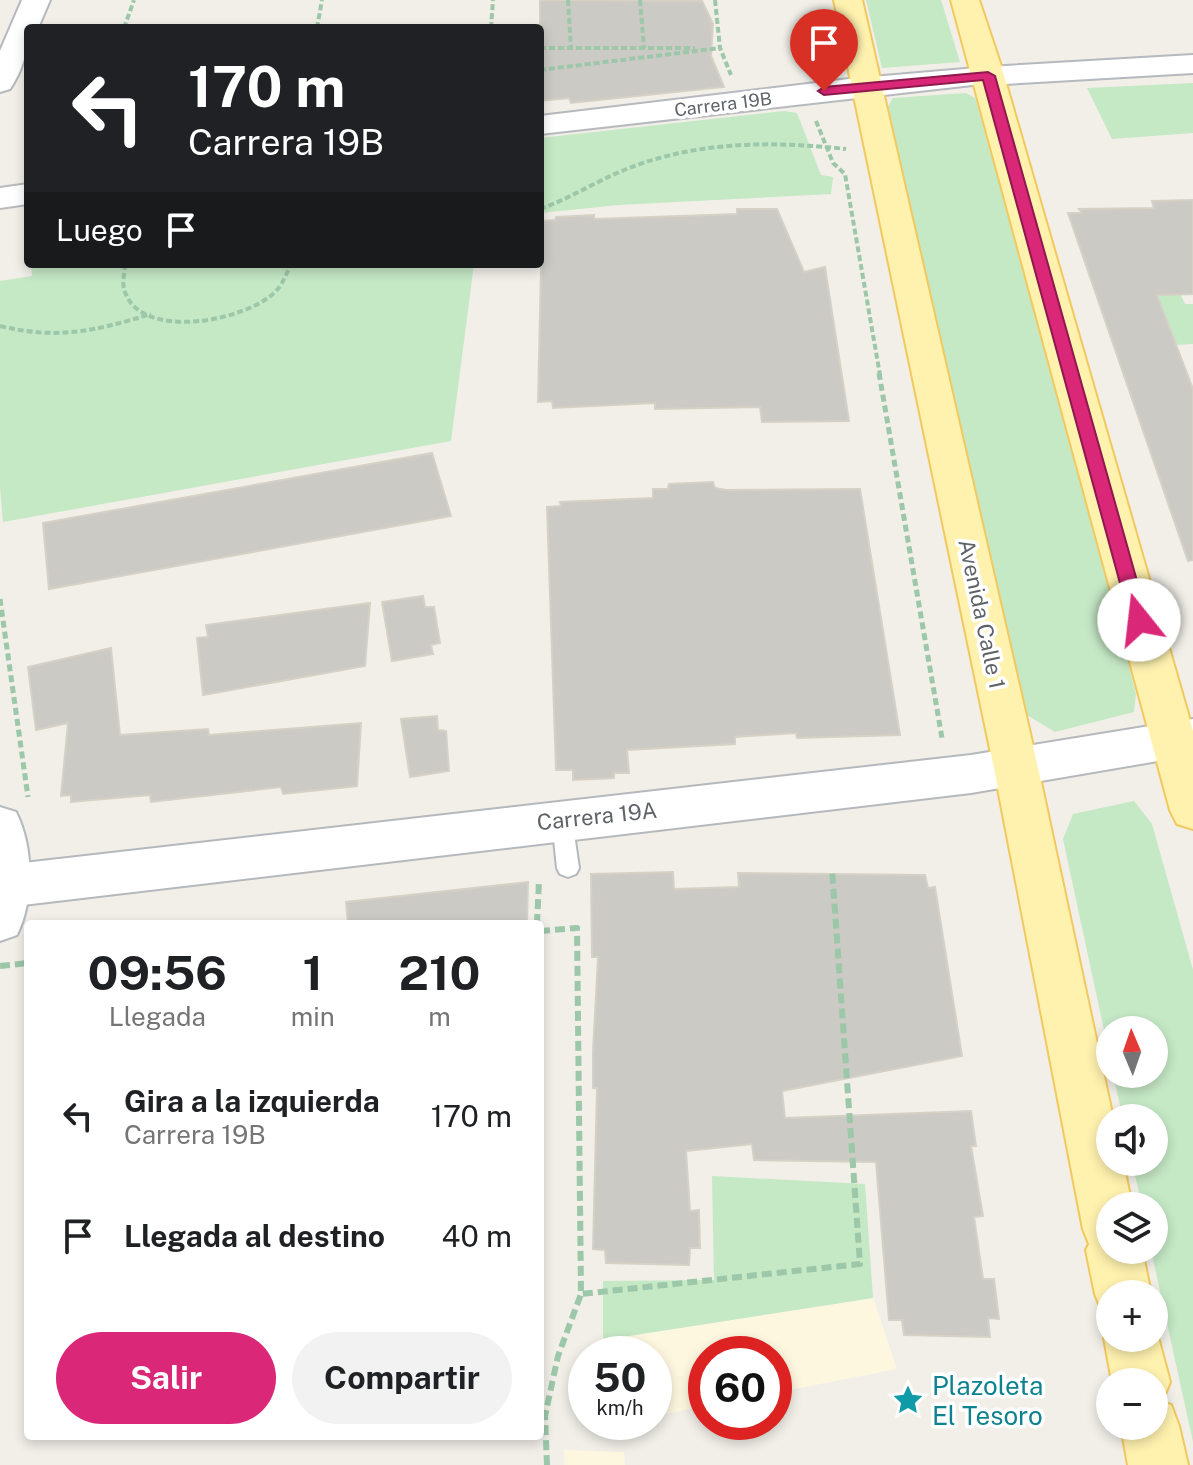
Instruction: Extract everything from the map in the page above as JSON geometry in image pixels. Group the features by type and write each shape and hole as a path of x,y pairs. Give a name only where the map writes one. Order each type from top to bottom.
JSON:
{"main road":[{"name":"Avenida Calle 1","path":"848,0 1016,768 1102,1192"},
{"path":"965,0 1183,739 1193,810"},
{"path":"1153,1440 1158,1465"}],"street":[{"path":"26,24 36,0"},
{"path":"0,83 24,28"},
{"name":"Carrera 19B","path":"544,124 748,96 988,76 1193,64"},
{"path":"0,198 24,195"},
{"name":"Carrera 19A","path":"2,897 562,820 1016,768 1183,739"},
{"path":"2,897 15,819"}],"lane":[{"path":"562,820 568,868"}],"path":[{"path":"125,24 134,0"},
{"path":"318,24 322,0"},
{"path":"491,24 493,0"},
{"path":"568,0 571,48"},
{"path":"640,0 644,48"},
{"path":"715,0 720,48"},
{"path":"544,48 720,48"},
{"path":"544,70 720,48"},
{"path":"813,113 833,163 845,174 944,749"},
{"path":"544,207 621,171 687,150 744,142 858,151"},
{"path":"124,268 121,276 124,293 137,308 187,323 217,321 246,313 269,300 285,283 290,268"},
{"path":"0,326 36,336 82,335 151,314"},
{"path":"0,599 15,819"},
{"path":"581,1294 860,1264 832,869"},
{"path":"537,920 540,871"},
{"path":"544,931 577,928 581,1294 558,1356 545,1416 547,1465"},
{"path":"0,966 24,963"}],"shaded area":[{"path":"873,1298 897,1369 792,1389 792,1336 688,1336 688,1409 672,1413 672,1336 629,1336"},
{"path":"564,1450 624,1452 625,1465 564,1465"}],"green space":[{"path":"866,0 941,0 960,62 882,68"},
{"path":"1193,83 1193,133 1112,139 1087,88"},
{"path":"966,93 975,98 1057,381 1136,694 1134,712 1055,732 1022,712 888,106 893,98"},
{"path":"784,111 797,113 821,175 833,177 831,194 619,205 544,213 544,138"},
{"path":"1125,213 1175,283 1185,304 1193,304 1193,344 1175,345"},
{"path":"31,268 473,268 451,441 3,522 0,486 0,281 32,276"},
{"path":"1134,801 1152,824 1193,970 1193,1442 1168,1328 1168,1280 1158,1280 1154,1264 1168,1264 1168,1192 1139,1192 1135,1176 1168,1176 1168,1104 1120,1104 1116,1088 1168,1088 1168,1016 1101,1016 1063,839 1073,814"},
{"path":"712,1176 865,1184 873,1298 629,1336 603,1336 603,1281 714,1280"}],"building":[{"path":"540,0 702,1 713,24 711,56 724,87 571,103 569,98 544,101 544,24 540,24"},
{"path":"1193,200 1193,294 1157,295 1193,389 1193,560 1188,561 1068,213 1082,213 1079,209 1154,208 1152,201"},
{"path":"737,209 777,209 804,272 825,267 849,421 762,422 760,407 655,409 655,403 553,408 552,401 538,402 544,221 555,220 556,217 594,215 594,219 737,214"},
{"path":"432,453 451,516 49,589 43,523"},
{"path":"713,482 715,488 726,490 860,489 900,735 797,738 796,733 735,737 735,744 627,750 629,773 614,773 614,778 573,780 573,770 556,770 547,507 561,506 560,502 653,498 653,489 668,489 669,484"},
{"path":"423,596 425,607 434,607 440,643 431,645 433,654 392,661 382,602"},
{"path":"370,603 365,666 203,695 197,638 208,637 206,625"},
{"path":"111,648 120,735 208,729 209,735 361,723 357,786 283,794 281,787 151,802 150,795 71,802 71,795 61,796 68,723 36,730 28,667"},
{"path":"437,716 438,730 446,731 449,771 410,777 401,719"},
{"path":"673,872 674,889 739,887 738,873 925,875 928,888 935,887 962,1056 782,1091 785,1118 971,1111 976,1146 971,1146 983,1216 974,1217 983,1279 994,1279 999,1319 988,1318 990,1337 904,1335 902,1320 889,1320 876,1162 754,1160 752,1144 686,1151 690,1211 699,1210 700,1248 690,1248 689,1265 606,1263 605,1250 593,1249 597,1088 593,1088 593,1052 598,957 592,957 591,874"},
{"path":"528,882 527,920 348,920 346,902"}],"place":[{"name":"Plazoleta El Tesoro","path":"908,1400"}],"route":[{"path":"824,91 988,76 1139,620"}]}
